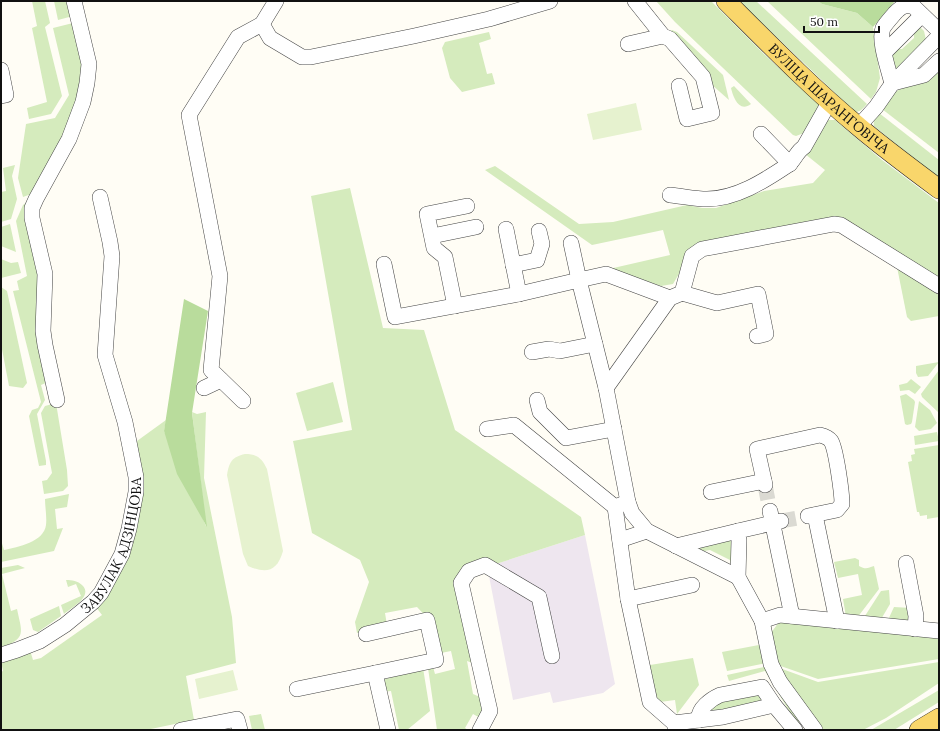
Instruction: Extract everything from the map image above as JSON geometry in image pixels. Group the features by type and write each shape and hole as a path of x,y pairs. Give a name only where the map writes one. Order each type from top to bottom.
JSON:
{"main road":[{"name":"ВУЛІЦА ШАРАНГОВІЧА","path":"726,1 771,46 858,127 939,188"}],"street":[{"path":"57,400 43,331 45,274 32,218 32,208 69,140 84,102 88,83 89,64 74,1"},
{"path":"243,401 211,370 220,276 189,115 238,37 262,24 276,1"},
{"path":"262,24 270,38 302,57 311,57 511,18 550,1"},
{"path":"635,1 663,36 670,39 703,77 712,113 687,119 679,86"},
{"path":"892,84 882,33 884,26 899,8 909,5 914,7 939,31"},
{"path":"885,52 922,15"},
{"path":"647,17 640,32 627,42 663,36"},
{"path":"858,127 876,107 892,84 939,36"},
{"path":"892,84 924,75 939,61"},
{"path":"1,70 6,95 1,96"},
{"path":"670,195 707,199 734,194 760,183 790,164 804,147 830,101"},
{"path":"761,134 790,164"},
{"name":"ЗАВУЛАК АДЗІНЦОВА","path":"1,655 40,641 65,625 93,602 101,593 122,554 129,529 136,492 136,477 125,422 105,354 112,256 100,197"},
{"path":"455,306 445,258 434,248 428,214 467,206"},
{"path":"606,388 676,296 692,256 702,249 834,224 841,225 939,286"},
{"path":"432,236 476,227"},
{"path":"506,229 518,294"},
{"path":"513,265 537,260 542,244 539,232"},
{"path":"571,243 606,388 614,429 622,505 620,540 628,599 650,702 675,727 699,720 724,723 774,705"},
{"path":"384,264 395,317 518,294 606,274 676,296 717,303 758,294 766,334 757,336"},
{"path":"532,352 550,349 560,352 595,344"},
{"path":"204,388 225,384"},
{"path":"537,400 540,412 566,438 614,429"},
{"path":"487,429 514,425 632,512 647,531 738,577"},
{"path":"711,492 764,483 757,449 820,435 827,437 832,442 842,495 842,504 837,510 812,515 837,621"},
{"path":"676,546 738,531 775,519 792,616"},
{"path":"620,540 647,531"},
{"path":"738,531 738,577 762,621 771,664 803,727"},
{"path":"906,563 916,616 915,629"},
{"path":"480,730 490,711 461,583 470,571 485,565 539,597 552,656"},
{"path":"628,599 692,584"},
{"path":"762,621 780,615 939,631"},
{"path":"297,688 436,660 427,620 366,634"},
{"path":"375,673 388,730"},
{"path":"699,720 698,717 700,712 705,705 714,698 720,695 762,687 774,705 803,727"},
{"path":"181,730 237,719 240,730"}],"shaded area":[{"path":"585,535 615,684 603,693 553,703 550,692 513,700 489,576 496,564"}],"green space":[{"path":"32,1 45,1 50,23 45,27 62,96 51,114 29,119 27,108 47,102 32,28 37,26"},
{"path":"54,1 70,1 73,16 58,20"},
{"path":"656,1 711,1 765,55 819,105 819,108 804,133 796,136 793,135 675,22"},
{"path":"739,1 756,1 867,104 860,111 855,112"},
{"path":"767,1 818,1 822,4 857,13 873,27 880,78 876,92 871,99"},
{"path":"818,1 895,1 873,27 857,13 822,4"},
{"path":"73,23 83,63 78,99 64,137 34,193 23,197 18,178 26,124 55,118 69,95 53,28"},
{"path":"921,28 924,31 926,40 899,69 896,69 892,63 892,53 898,49 902,49 914,38 914,30"},
{"path":"672,30 677,32 723,75 729,100 711,84 669,32"},
{"path":"489,32 491,39 479,43 487,74 492,73 495,84 462,92 450,78 442,48 445,42"},
{"path":"939,69 939,153 882,109 893,93"},
{"path":"734,86 751,104 743,107 737,103 731,88"},
{"path":"636,103 642,130 593,140 587,114"},
{"path":"879,113 939,160 939,179 874,126 875,120"},
{"path":"835,120 882,160 939,203 939,282 842,221 693,250 673,284 661,286 609,269 670,255 663,230 592,245 485,170 495,166 579,224 613,222 687,205 702,208 716,208 764,191 813,183 825,170 805,154 825,121"},
{"path":"15,165 12,176 17,199 11,219 1,222 1,192 6,191 3,168"},
{"path":"350,188 383,328 424,330 455,430 581,517 585,535 496,564 458,586 475,664 467,661 473,694 482,698 484,705 482,719 473,714 465,728 468,730 437,730 428,668 433,667 435,674 455,669 451,651 441,653 435,626 417,607 385,613 387,625 357,633 355,622 369,582 360,560 312,533 293,441 352,430 311,196"},
{"path":"27,202 39,267 48,382 41,385 45,400 37,414 46,461 46,465 39,466 29,416 32,410 38,408 41,402 13,291 19,290 17,281 27,276 16,221 23,205"},
{"path":"10,224 16,252 1,246 1,227"},
{"path":"1,259 11,263 18,262 21,273 1,278"},
{"path":"897,267 939,295 939,316 911,321 907,317"},
{"path":"1,287 7,291 27,383 23,388 9,386 1,344"},
{"path":"184,299 208,311 192,413 207,527 177,474 164,431"},
{"path":"939,362 928,376 918,377 916,373 916,366"},
{"path":"939,370 939,413 922,397 921,394"},
{"path":"911,379 921,387 915,394 909,390 900,391 899,385 907,383"},
{"path":"333,382 343,422 307,431 296,393"},
{"path":"906,394 915,402 912,422 911,424 907,425 905,424 900,396"},
{"path":"919,401 930,410 937,423 931,429 919,431 915,427"},
{"path":"56,403 67,470 68,486 63,491 44,494 42,481 47,480 52,473 41,413 45,406"},
{"path":"192,412 197,414 206,412 204,478 232,617 236,663 186,676 194,720 146,730 1,730 1,672 3,671 1,661 30,650 33,660 41,658 102,615 96,607 106,591 139,466 137,441 166,420 164,431 206,526"},
{"path":"937,432 939,441 915,445 914,436"},
{"path":"939,445 939,517 927,519 927,515 920,516 919,512 917,512 908,462 912,461 911,455 915,454 914,449"},
{"path":"245,454 259,457 267,469 283,551 278,563 274,567 265,570 254,569 248,566 243,554 227,475 230,463 237,457"},
{"path":"69,494 67,507 55,509 57,529 63,528 54,551 1,562 1,540 4,550 36,540 41,536 46,525 45,499"},
{"path":"734,536 732,567 730,560 710,550 699,552 696,546"},
{"path":"855,558 859,560 859,566 863,568 874,566 879,589 857,618 846,617 843,599 862,595 858,574 838,578 834,562"},
{"path":"18,565 25,568 2,574 11,611 17,609 21,634 15,641 1,648 1,568"},
{"path":"66,580 75,581 82,585 85,589 85,593 76,605 64,614 61,605 81,596 76,584 68,587"},
{"path":"889,590 890,604 880,621 863,619 881,591"},
{"path":"59,606 61,616 38,632 33,630 30,619"},
{"path":"894,607 911,608 912,624 888,620"},
{"path":"779,622 939,638 939,659 818,679 772,663 768,637"},
{"path":"764,644 767,663 727,671 722,652"},
{"path":"693,658 699,685 677,714 675,700 660,702 657,699 650,665"},
{"path":"939,662 939,683 886,718 863,730 820,730 774,666 818,682"},
{"path":"768,666 802,721 797,724 765,671 729,681 727,675"},
{"path":"423,668 430,711 407,730 399,730 391,691 382,692 379,681"},
{"path":"233,670 238,690 199,699 195,679"},
{"path":"939,690 939,702 894,730 871,730"},
{"path":"759,695 763,697 762,703 712,711 710,708 713,703"},
{"path":"261,714 265,730 252,730 249,716"}],"tunnel":[{"path":"765,485 770,511"},
{"path":"781,521 808,516"}]}
